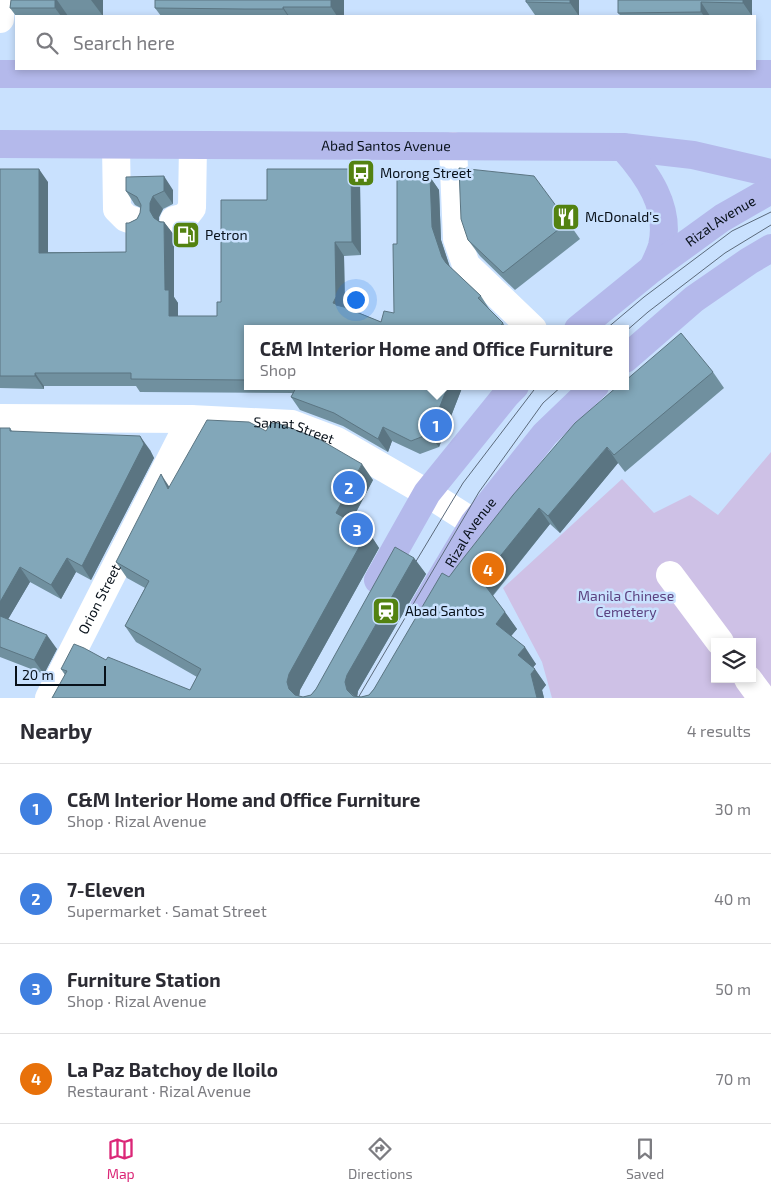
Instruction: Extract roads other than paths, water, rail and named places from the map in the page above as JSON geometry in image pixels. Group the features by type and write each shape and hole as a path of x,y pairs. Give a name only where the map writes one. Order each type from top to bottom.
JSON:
{"main road":[{"path":"0,74 771,74"},
{"name":"Abad Santos Avenue","path":"0,144 623,147 693,155 771,172"},
{"path":"623,147 640,166 660,206 664,227 662,246 653,268"},
{"name":"Rizal Avenue","path":"583,325 653,268 722,218 771,190"},
{"path":"629,356 694,299 771,248"},
{"path":"364,606 427,493 511,390"},
{"name":"Rizal Avenue","path":"411,630 474,523 545,434 591,390"}],"street":[{"path":"0,19 1,0"},
{"path":"116,145 117,209 126,218 135,221"},
{"path":"174,220 185,217 192,208 193,145"},
{"path":"453,146 457,240 466,265 529,325"},
{"name":"Samat Street","path":"0,418 191,419 292,424 336,441 427,493 474,523"},
{"name":"Orion Street","path":"49,698 191,419"},
{"path":"670,575 717,638"},
{"path":"751,683 762,698"}],"tram line":[{"path":"611,325 644,297 732,231 771,212"},
{"path":"629,329 725,253 771,225"},
{"path":"409,573 463,483 534,390"},
{"path":"358,698 479,492 543,403 558,390"}],"place":[{"name":"Morong Street","path":"361,173"},
{"name":"McDonald's","path":"566,217"},
{"name":"Petron","path":"186,235"},
{"name":"C&M Interior Home and Office Furniture","path":"436,425"},
{"name":"7-Eleven","path":"349,487"},
{"name":"Furniture Station","path":"357,529"},
{"name":"La Paz Batchoy de Iloilo","path":"488,569"},
{"name":"Abad Santos","path":"386,611"}],"park label":[{"name":"Manila Chinese Cemetery","path":"626,604"}]}
